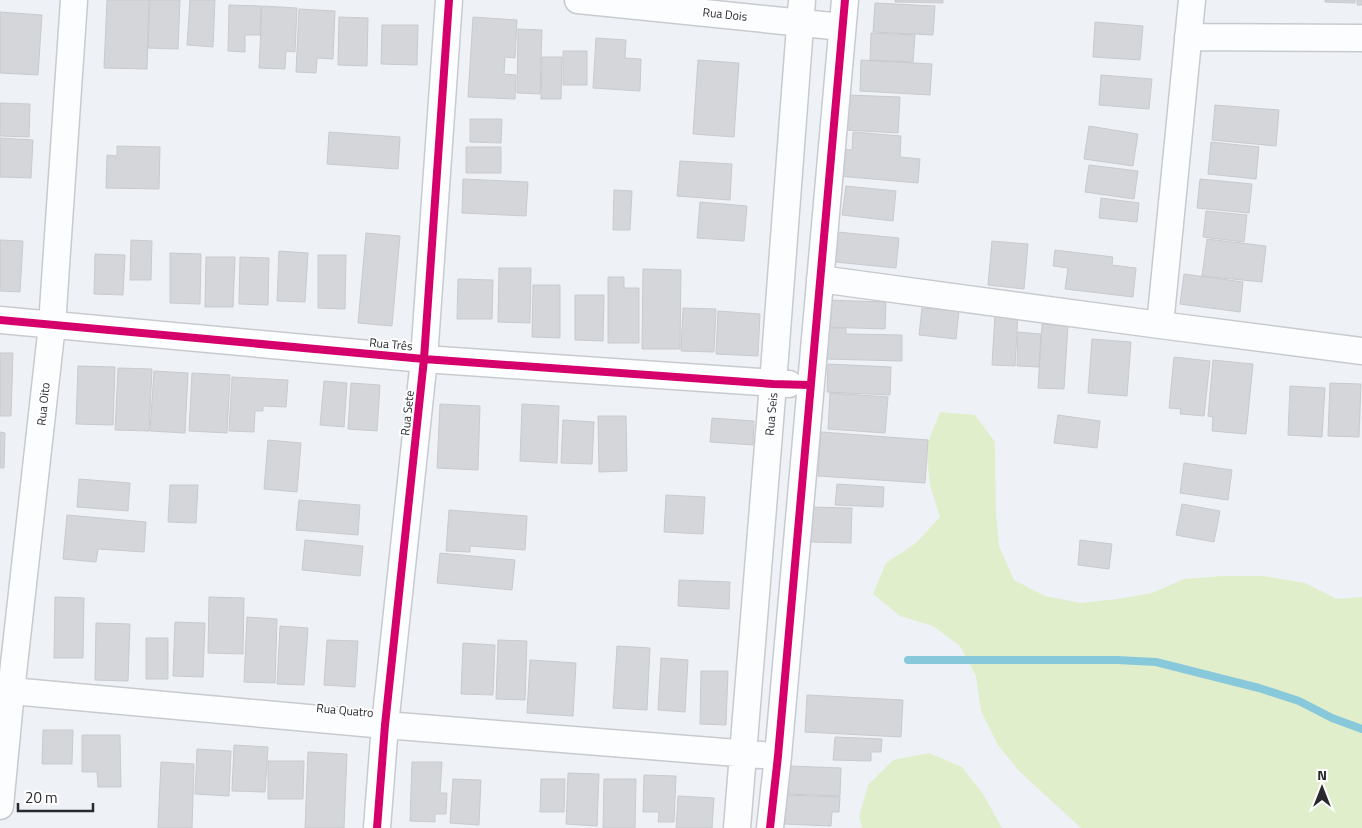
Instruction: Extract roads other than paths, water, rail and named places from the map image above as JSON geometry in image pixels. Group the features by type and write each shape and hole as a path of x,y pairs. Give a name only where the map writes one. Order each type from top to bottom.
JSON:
{"street":[{"name":"Rua Oito","path":"0,806 6,690 52,325 74,0"},
{"name":"Rua Sete","path":"377,828 424,358 449,0"},
{"name":"Rua Dois","path":"578,0 801,11 842,27"},
{"path":"770,828 845,0"},
{"path":"1160,325 1192,0"},
{"name":"Rua Seis","path":"737,828 801,11"},
{"path":"1188,38 1362,38"},
{"path":"820,279 1362,352"},
{"name":"Rua Três","path":"0,320 424,358 773,384 810,385"},
{"name":"Rua Quatro","path":"6,690 386,725 778,756"}],"waterway":[{"path":"908,660 1117,660 1156,662 1259,688 1299,701 1332,718 1362,729"}]}
